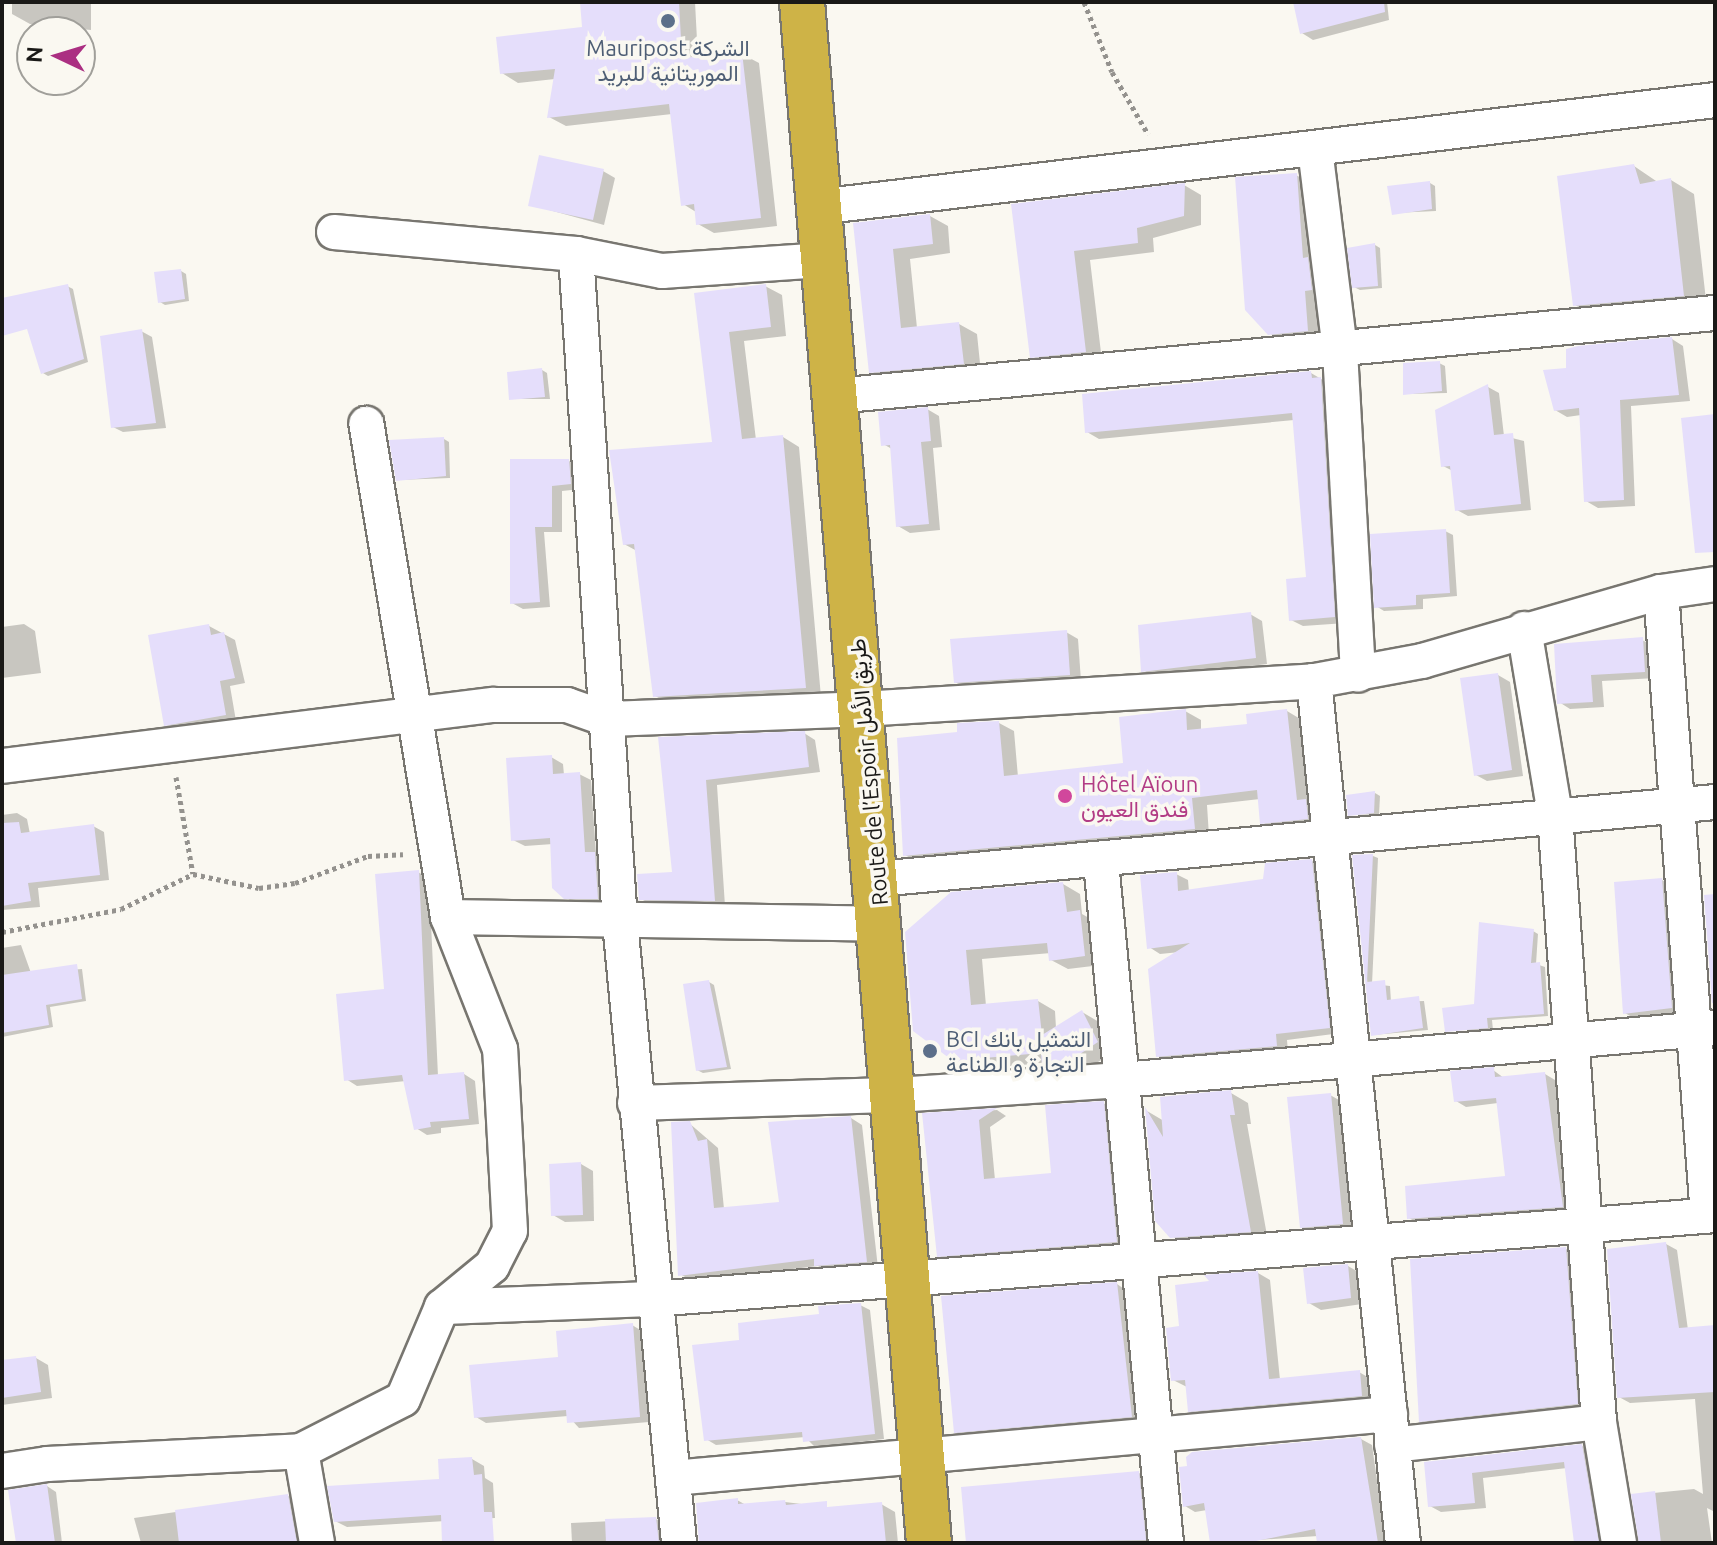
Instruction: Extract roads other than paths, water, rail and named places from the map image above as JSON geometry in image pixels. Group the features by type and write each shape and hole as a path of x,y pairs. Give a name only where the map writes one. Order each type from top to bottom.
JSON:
{"highway":[{"name":"Route de l’Espoir طريق الأمل","path":"802,2 896,1095 929,1543"}],"street":[{"path":"818,207 1715,100"},
{"path":"1315,149 1340,351 1358,675"},
{"path":"334,232 576,254 662,271 822,260"},
{"path":"576,254 620,922 653,1299 679,1543"},
{"path":"835,396 1340,351 1715,313"},
{"path":"2,1471 76,1462 301,1451 403,1399 442,1307 492,1266 510,1231 500,1049 448,917 366,424"},
{"path":"2,766 538,703 567,705 607,719 862,709 1314,681 1358,675 1661,592 1715,584"},
{"path":"442,1307 653,1299 907,1275 1712,1215 1704,1029 1673,806 1661,592"},
{"path":"1524,629 1555,815 1568,1037 1599,1422 1619,1543"},
{"path":"1314,681 1403,1543"},
{"path":"877,879 1101,862 1555,815 1715,802"},
{"path":"1101,862 1166,1543"},
{"path":"448,917 881,924"},
{"path":"635,1103 896,1095 1122,1080 1568,1037 1704,1029"},
{"path":"673,1478 1156,1438 1599,1422"},
{"path":"301,1451 317,1543"}],"place":[{"name":"Mauripost الشركة الموريتانية للبريد","path":"668,21"},
{"name":"Hôtel Aïoun فندق العيون","path":"1065,796"},
{"name":"BCI التمثيل بانك التجارة و الطناعة","path":"930,1051"}]}
